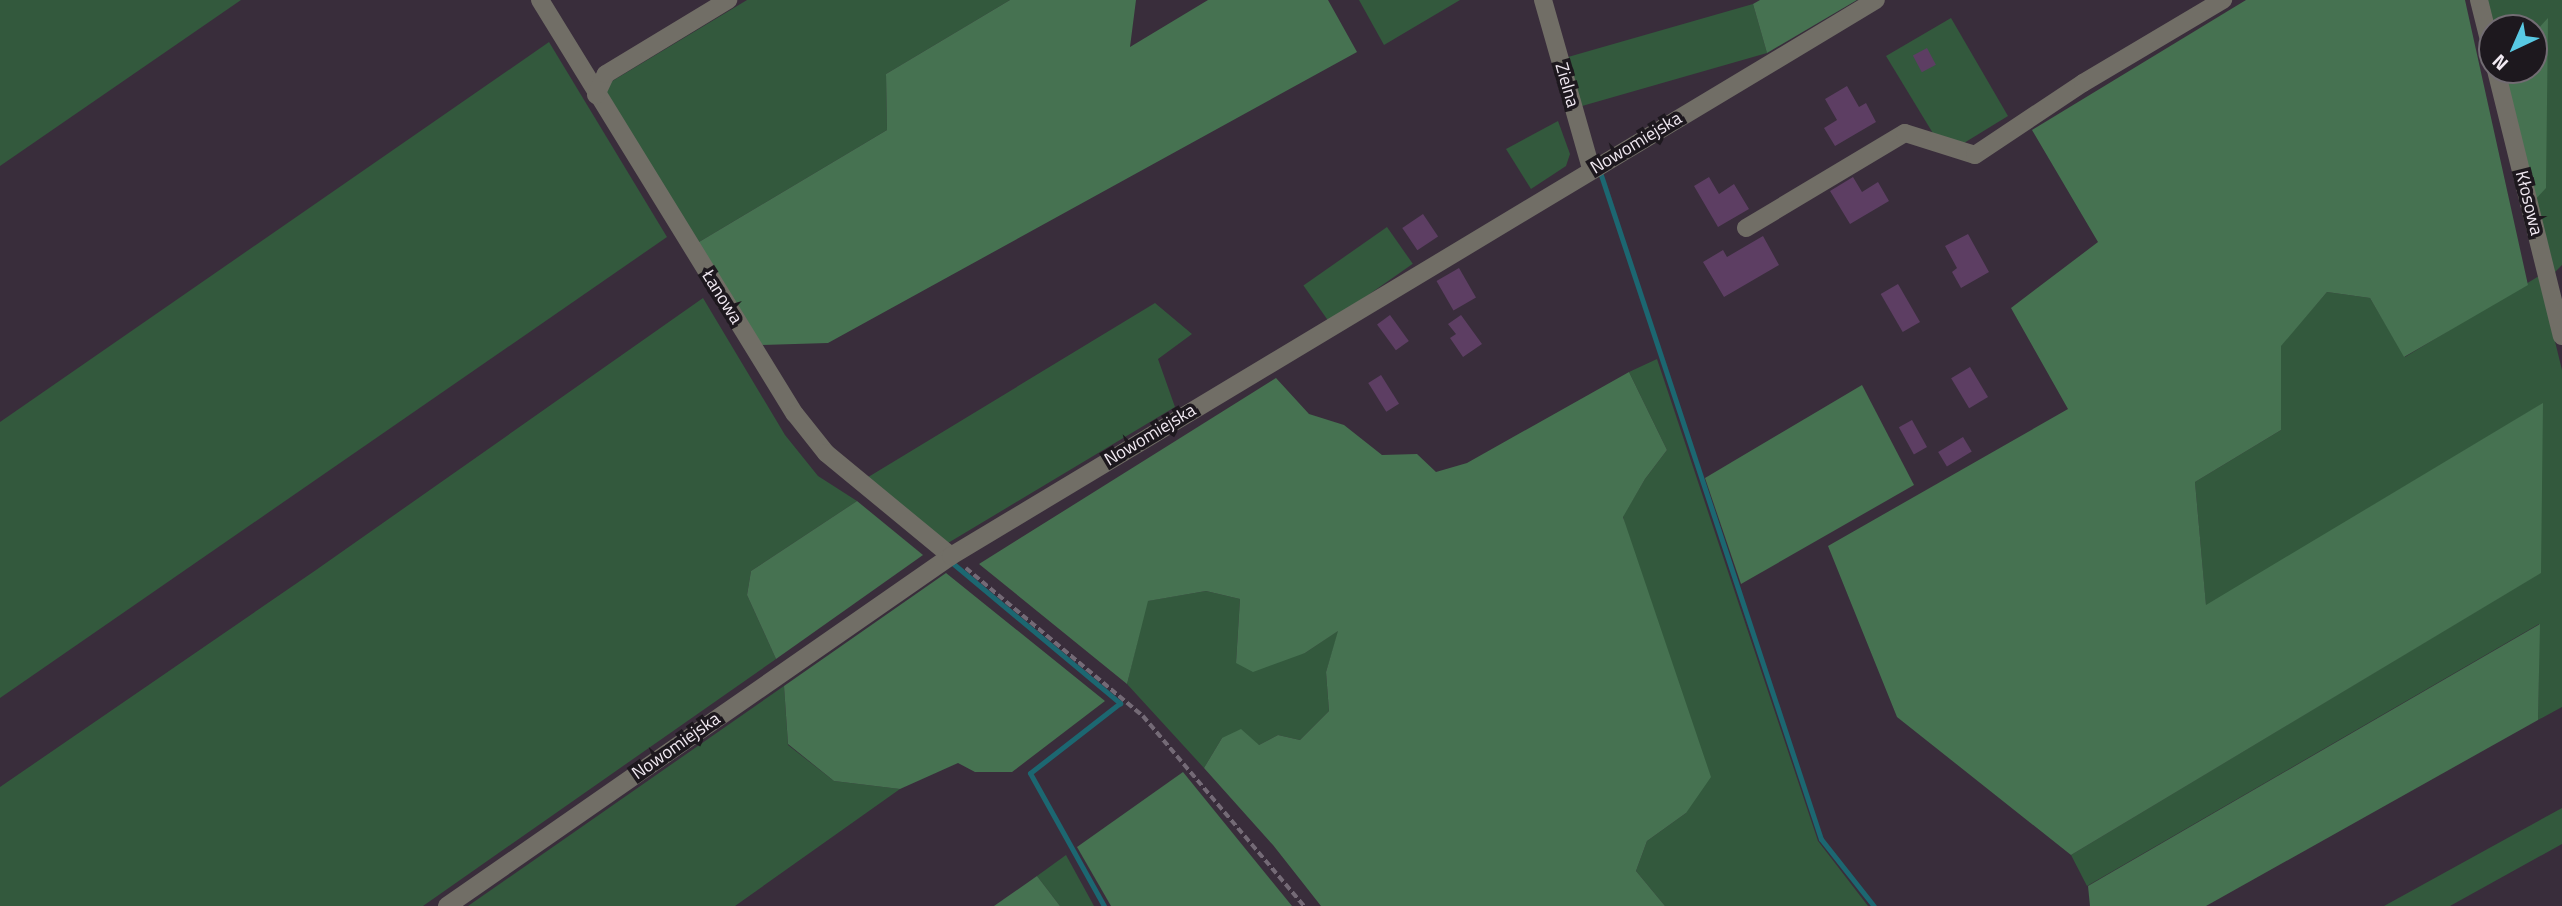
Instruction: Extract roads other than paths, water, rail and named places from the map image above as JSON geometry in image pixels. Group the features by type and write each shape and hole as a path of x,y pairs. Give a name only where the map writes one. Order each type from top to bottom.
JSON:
{"street":[{"name":"Łanowa","path":"540,0 596,96 795,414 826,453 946,559"},
{"path":"596,96 606,74 728,0"},
{"name":"Zielna","path":"1543,0 1597,166"},
{"name":"Nowomiejska","path":"447,906 946,559 1876,0"},
{"path":"1746,228 1905,133 1975,155 2082,83 2223,0"},
{"name":"Kłosowa","path":"2499,84 2562,336"}],"waterway":[{"path":"1599,169 1821,839 1874,906"},
{"path":"950,561 1120,703 1030,773 1104,906"}]}
